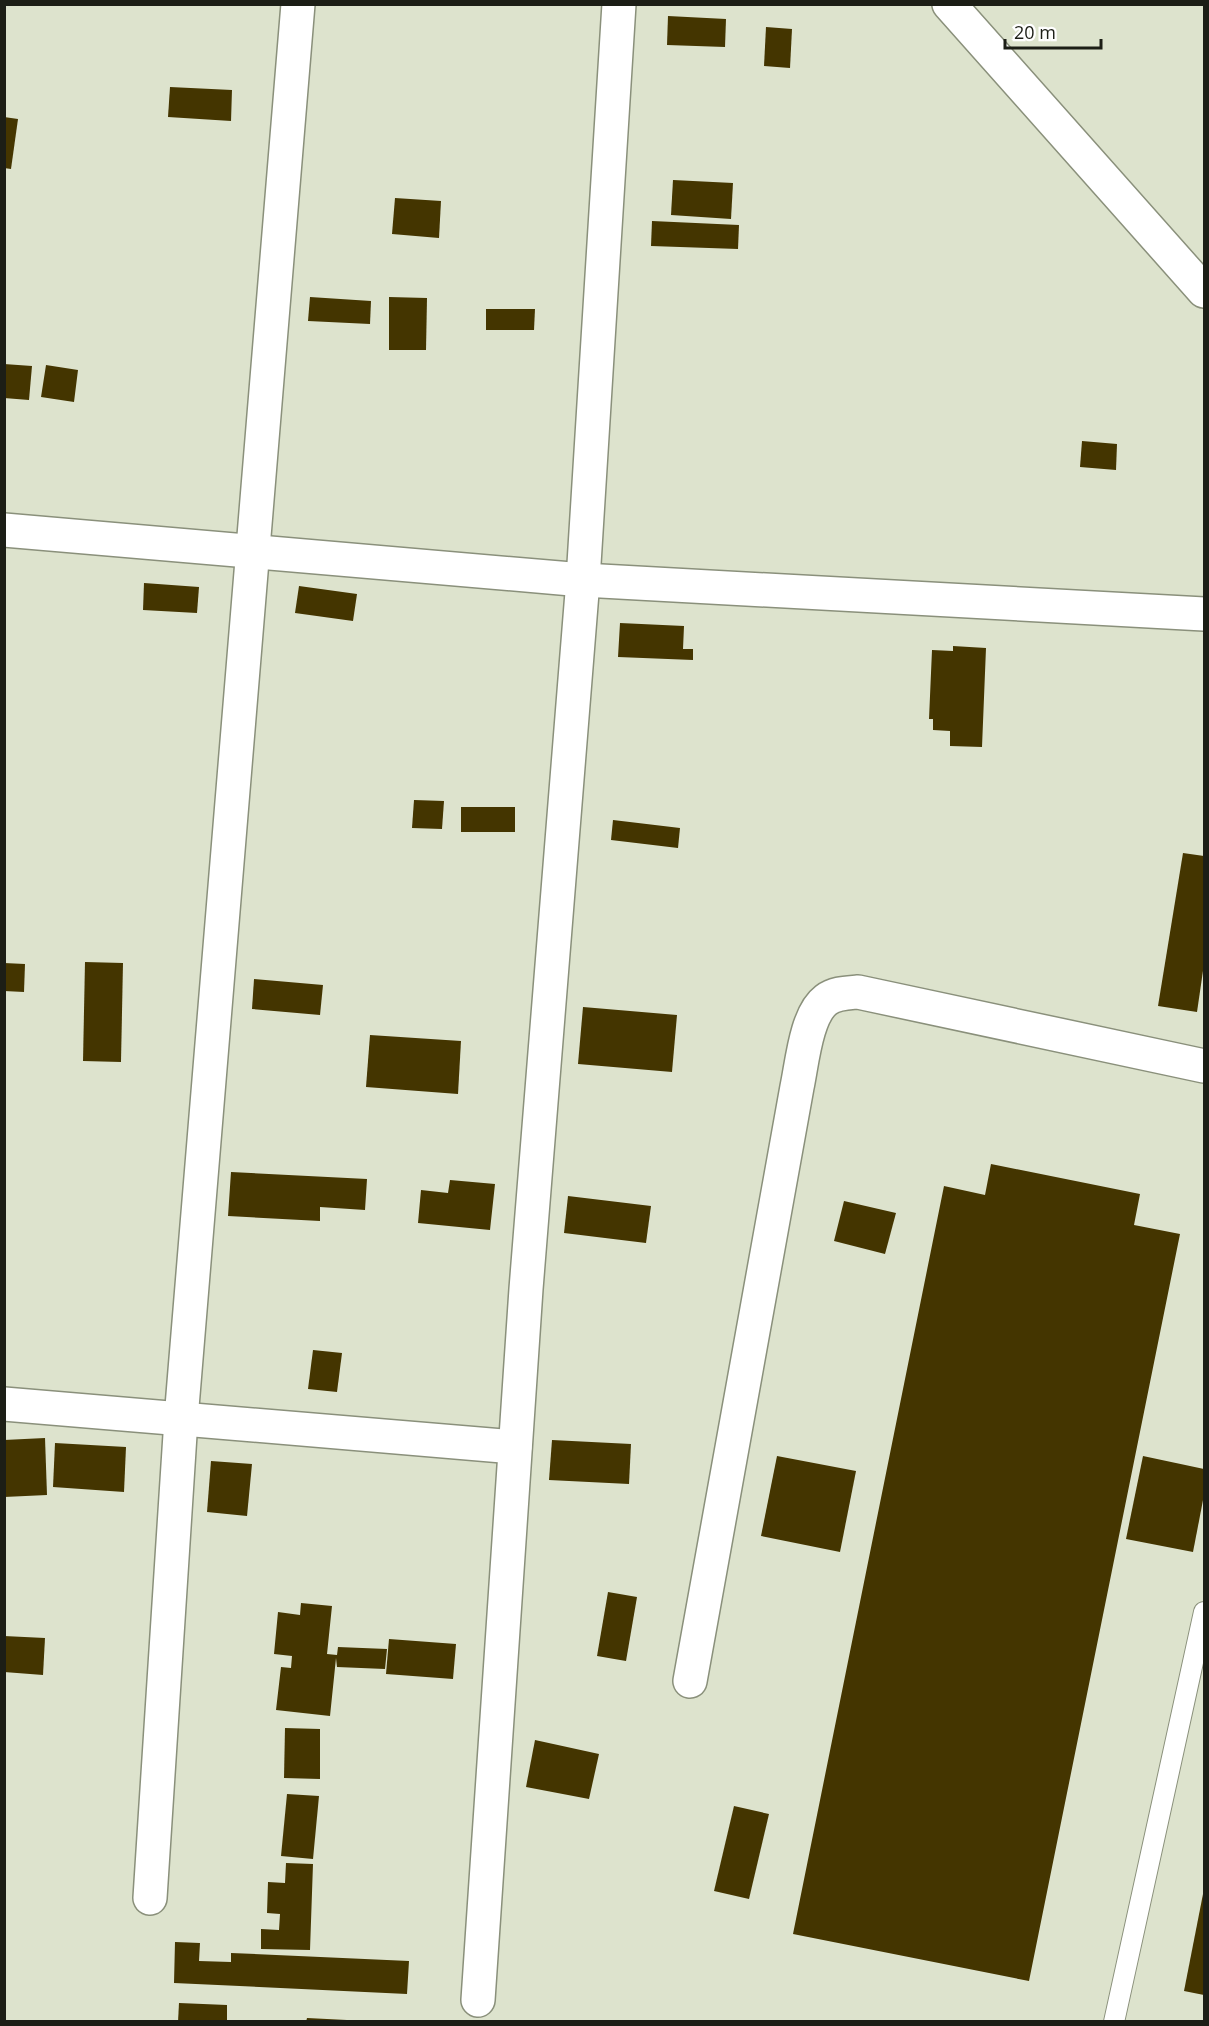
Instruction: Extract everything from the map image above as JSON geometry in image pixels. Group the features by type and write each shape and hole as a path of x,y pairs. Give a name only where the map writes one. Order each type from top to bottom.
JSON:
{"street":[{"path":"150,1898 182,1419 298,4"},
{"path":"478,2000 515,1447 583,580 619,4"},
{"path":"949,4 1204,291"},
{"path":"4,530 583,580 1204,614"},
{"path":"690,1681 797,1087 810,1026 826,1000 839,994 858,992 1204,1066"},
{"path":"4,1404 515,1447"}],"lane":[{"path":"1114,2022 1204,1612"}],"building":[{"path":"668,16 726,19 725,47 667,45"},
{"path":"766,27 792,29 790,68 764,66"},
{"path":"170,87 232,90 231,121 168,117"},
{"path":"4,117 18,119 11,169 4,168"},
{"path":"673,180 733,183 731,219 671,215"},
{"path":"395,198 441,201 439,238 392,234"},
{"path":"652,221 739,225 738,249 651,246"},
{"path":"310,297 371,301 370,324 308,321"},
{"path":"389,297 427,298 426,350 389,350"},
{"path":"486,309 535,309 534,330 486,330"},
{"path":"4,364 32,366 29,400 4,398"},
{"path":"46,365 78,370 74,402 41,397"},
{"path":"1082,441 1117,444 1116,470 1080,467"},
{"path":"144,583 199,587 197,613 143,610"},
{"path":"299,586 357,594 353,621 295,613"},
{"path":"620,623 684,626 683,649 693,649 693,660 618,657"},
{"path":"953,646 986,648 982,747 950,746 950,731 933,730 933,719 929,719 932,650 953,651"},
{"path":"414,800 444,801 442,829 412,828"},
{"path":"461,807 515,807 515,832 461,832"},
{"path":"613,820 680,828 678,848 611,840"},
{"path":"1183,853 1204,856 1204,964 1197,1012 1158,1006"},
{"path":"85,962 123,963 121,1062 83,1061"},
{"path":"4,963 25,964 24,992 4,991"},
{"path":"254,979 323,985 320,1015 252,1009"},
{"path":"583,1007 677,1015 672,1072 578,1064"},
{"path":"370,1035 461,1041 458,1094 366,1087"},
{"path":"991,1164 1140,1194 1134,1225 1180,1234 1029,1981 793,1934 944,1186 985,1195"},
{"path":"231,1172 367,1179 365,1210 320,1207 320,1221 228,1216"},
{"path":"450,1180 495,1184 490,1230 418,1223 421,1190 448,1193"},
{"path":"568,1196 651,1206 646,1243 564,1233"},
{"path":"844,1201 896,1213 885,1254 834,1241"},
{"path":"313,1350 342,1353 337,1392 308,1389"},
{"path":"45,1438 47,1495 4,1497 4,1440"},
{"path":"552,1440 631,1444 629,1484 549,1480"},
{"path":"55,1443 126,1447 124,1492 53,1487"},
{"path":"777,1456 856,1471 840,1552 761,1536"},
{"path":"1143,1456 1204,1469 1204,1495 1193,1552 1126,1539"},
{"path":"211,1461 252,1464 247,1516 207,1512"},
{"path":"608,1592 637,1597 626,1661 597,1656"},
{"path":"301,1603 332,1606 327,1654 337,1655 338,1647 387,1649 385,1669 337,1667 336,1658 330,1716 276,1710 281,1667 291,1668 292,1656 274,1654 278,1612 300,1615"},
{"path":"4,1636 45,1638 43,1675 4,1672"},
{"path":"389,1639 456,1644 453,1679 386,1674"},
{"path":"285,1728 320,1729 320,1779 284,1778"},
{"path":"535,1740 599,1754 589,1799 526,1787"},
{"path":"287,1794 319,1796 313,1859 281,1856"},
{"path":"734,1806 769,1814 749,1899 714,1891"},
{"path":"286,1863 313,1864 310,1950 261,1949 261,1929 279,1930 280,1914 267,1913 268,1882 285,1883"},
{"path":"1204,1894 1204,1995 1184,1991"},
{"path":"175,1942 200,1943 199,1961 231,1962 231,1953 409,1961 407,1994 174,1983"},
{"path":"179,2003 227,2005 227,2022 178,2022"},
{"path":"307,2018 347,2020 347,2022 306,2022"}]}
